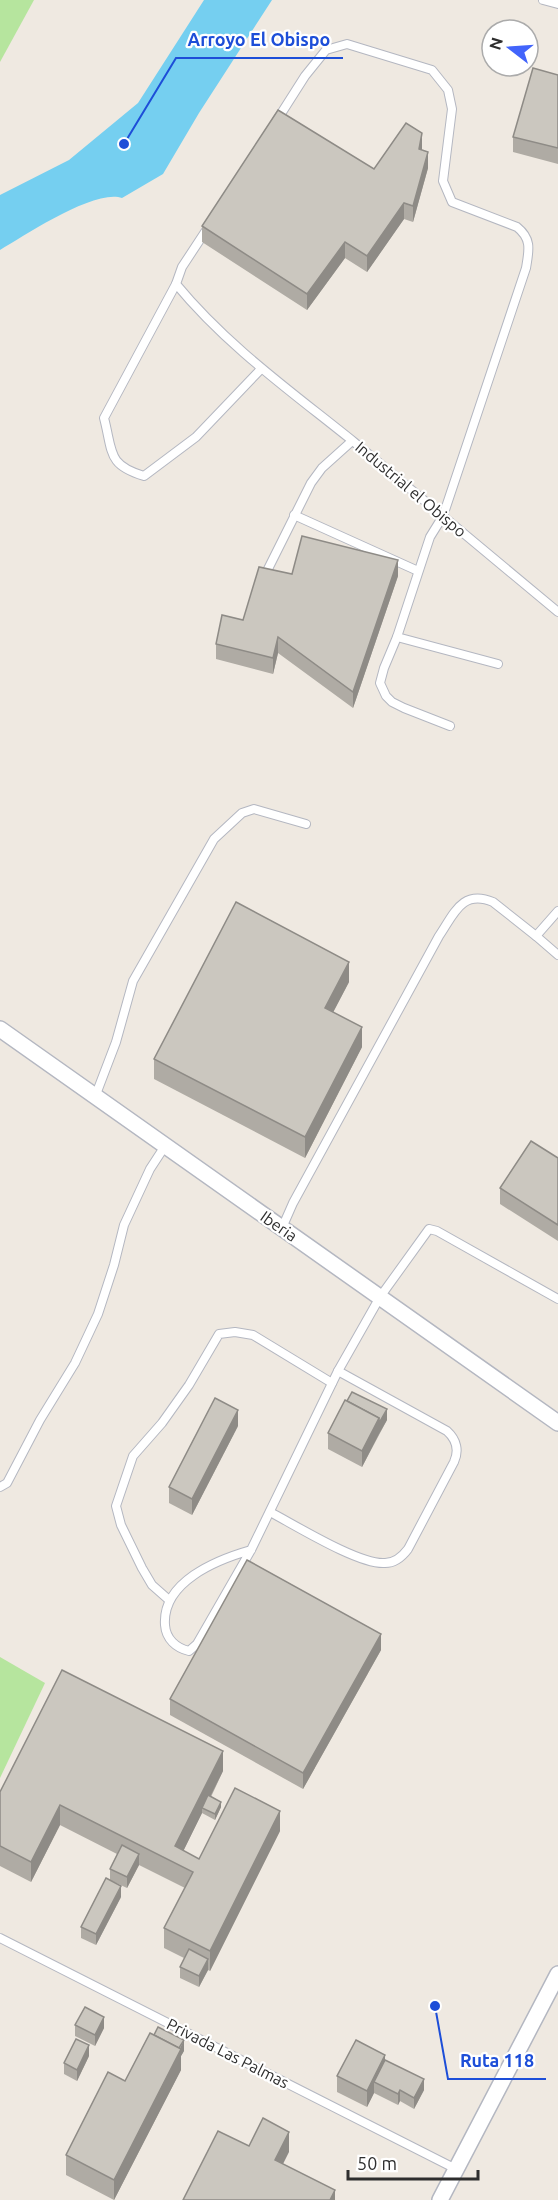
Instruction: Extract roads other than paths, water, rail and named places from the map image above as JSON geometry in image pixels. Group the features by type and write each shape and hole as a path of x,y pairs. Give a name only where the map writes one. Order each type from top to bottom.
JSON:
{"street":[{"name":"Iberia","path":"0,1029 558,1423"},
{"path":"440,2200 558,1974"}],"lane":[{"path":"543,0 558,4"},
{"path":"273,126 305,76 326,50 347,44 432,70 448,90 452,109 443,181 452,202 517,227 528,239 530,246 526,268 443,516 430,537 380,683 386,696 404,708 450,726"},
{"path":"215,217 182,267 176,284 104,418 115,461 126,470 144,476 196,437 261,369"},
{"name":"Industrial el Obispo","path":"176,284 261,369 352,441 558,612"},
{"path":"264,577 311,483 322,468 352,441"},
{"path":"294,515 418,571"},
{"path":"397,637 498,664"},
{"path":"95,1097 116,1042 133,981 214,839 242,813 254,809 306,824"},
{"path":"282,1228 293,1203 434,947 464,901 474,898 493,902 558,955"},
{"path":"536,936 558,911"},
{"path":"0,1486 7,1483 40,1420 75,1363 98,1314 124,1225 150,1169 165,1146"},
{"path":"251,1550 216,1563 178,1588 169,1600 165,1616 166,1630 173,1642 180,1648 189,1651 197,1644 251,1550 338,1371 380,1297 429,1229 491,1260 558,1299"},
{"path":"169,1600 152,1585 142,1568 121,1525 116,1506 133,1456 162,1423 189,1385 219,1334 236,1332 253,1335 332,1383"},
{"path":"270,1512 356,1556 376,1563 387,1563 402,1556 408,1549 454,1462 457,1448 447,1431 338,1371"},
{"name":"Privada Las Palmas","path":"0,1938 456,2169"}],"water":[{"path":"204,0 272,0 199,113 163,174 122,198 110,197 95,200 60,215 0,250 0,195 69,160 138,103"}],"place":[{"name":"Arroyo El Obispo","path":"124,144"},
{"name":"Ruta 118","path":"435,2006"}]}
